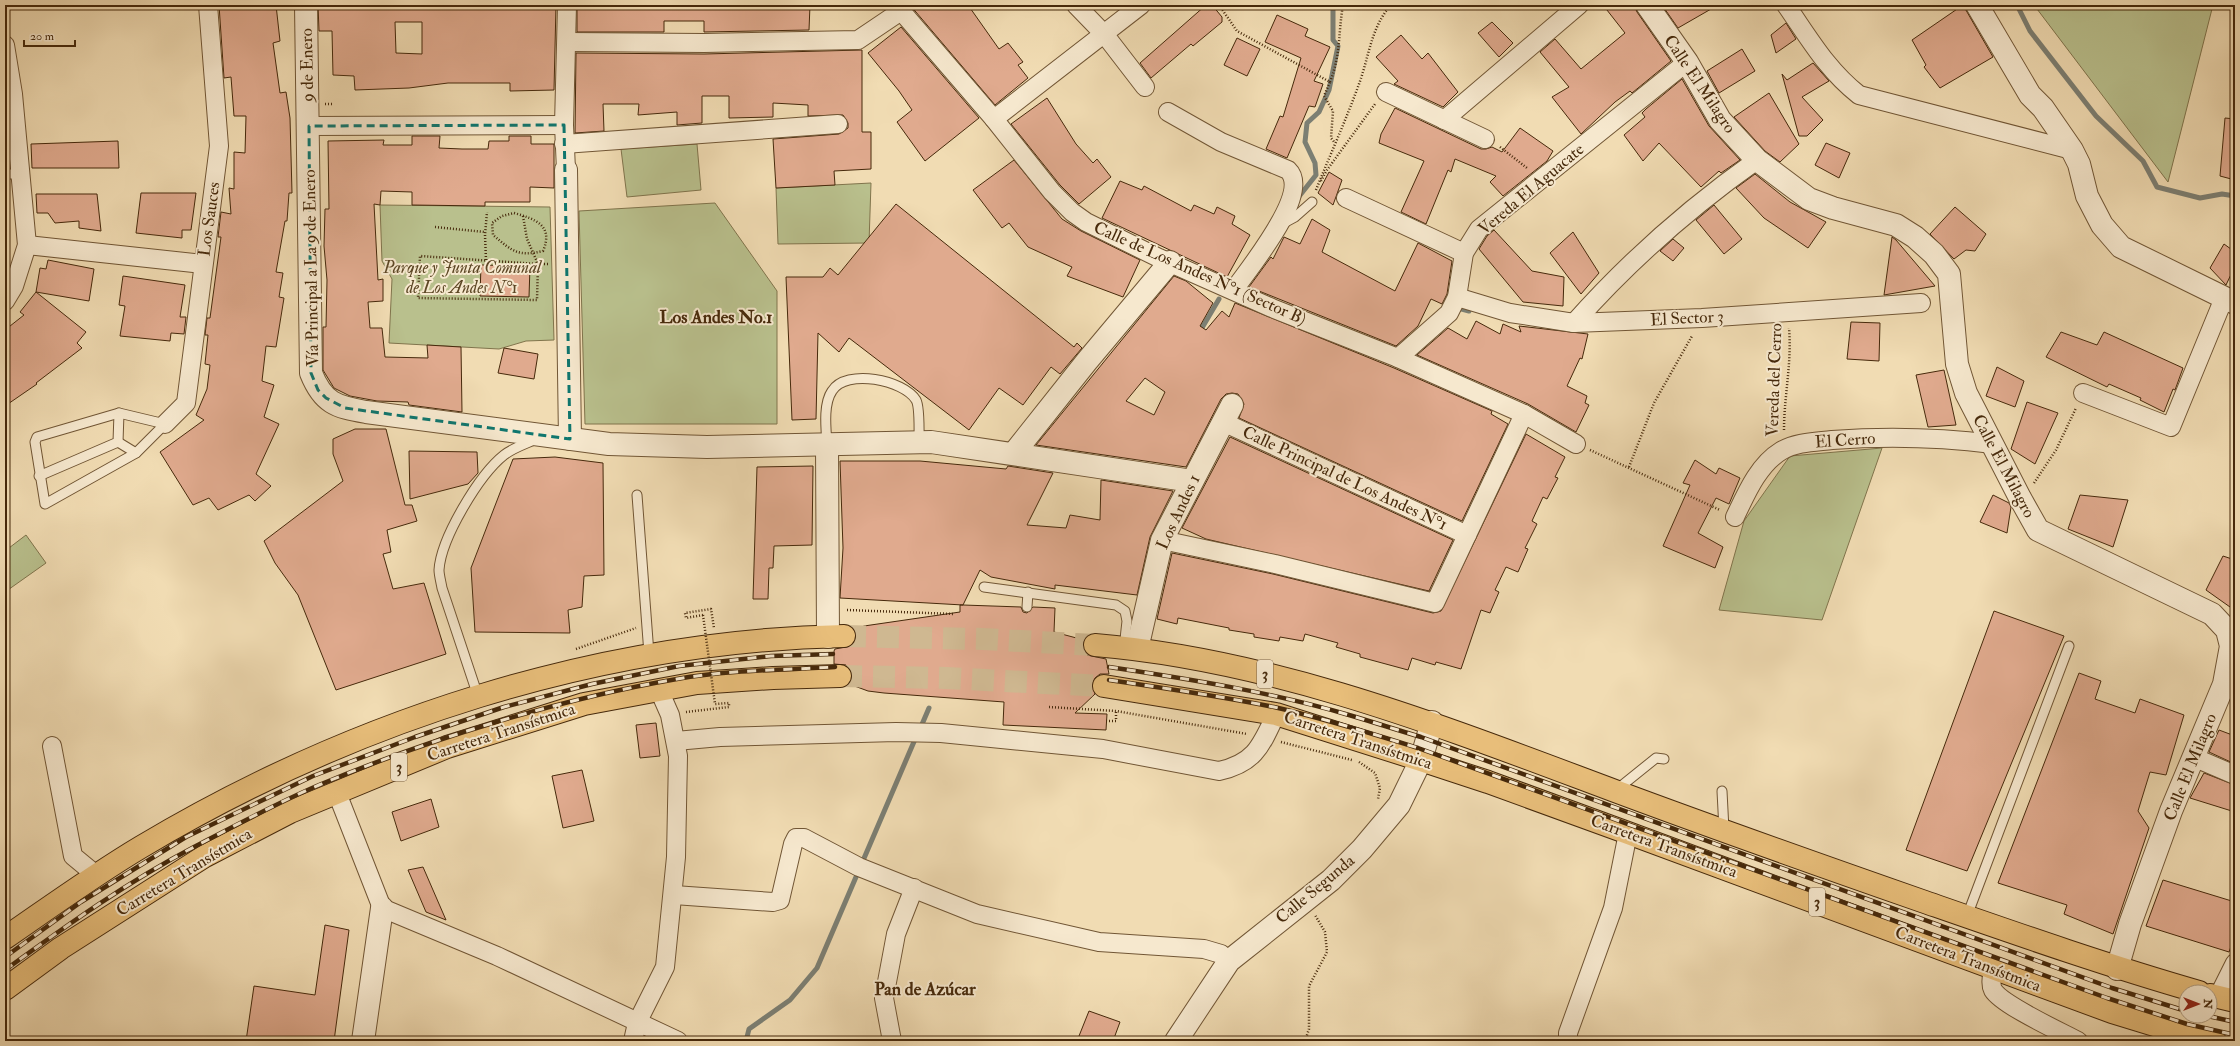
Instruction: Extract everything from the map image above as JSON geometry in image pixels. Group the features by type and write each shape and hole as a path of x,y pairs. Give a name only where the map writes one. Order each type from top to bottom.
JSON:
{"main road":[{"name":"3","path":"5,938 96,875 143,846 266,780 339,747 478,696 555,675 649,654 716,645 836,636"},
{"name":"Carretera Transístmica","path":"1095,645 1131,648 1243,668 1361,700 1432,722 1615,791 1967,916 2117,969 2178,986"},
{"name":"Carretera Transístmica","path":"5,989 61,948 205,856 290,812 447,747 584,704 659,690 705,683 773,678 840,676"},
{"name":"Carretera Transístmica","path":"1104,686 1276,714 1420,760 1488,782 1628,832 2112,1012 2197,1038 2215,1041"}],"street":[{"name":"Los Sauces","path":"165,424 186,403 219,146 208,5"},
{"name":"9 de Enero","path":"306,5 309,126"},
{"path":"567,5 564,144 566,170 570,439"},
{"path":"1076,5 1105,35 1145,87"},
{"path":"994,119 1105,35 1141,5"},
{"path":"1444,120 1580,5"},
{"name":"Calle El Milagro","path":"1647,5 1687,62 1720,120 1757,160 1809,198 1833,208 1896,225 1915,237 1934,254 1949,274 1957,364 1966,393 2038,530 2212,614 2227,630 2233,647 2224,684 2168,819 2130,924 2117,969"},
{"path":"1786,5 1840,80 1859,94 2072,150"},
{"path":"1977,5 2030,95 2044,108 2072,150 2079,164 2087,196 2110,236 2121,247 2232,301 2171,427 2083,393"},
{"path":"567,42 704,43 858,40 899,8"},
{"name":"Calle de Los Andes N°1 (Sector B)","path":"899,8 994,119 1052,192 1072,212 1086,222 1272,308 1398,358 1524,414 1576,444"},
{"path":"5,45 7,49 13,94 12,174 26,245 14,286 5,301"},
{"name":"Vereda El Aguacate","path":"1398,358 1449,313 1457,297 1464,253 1479,230 1687,62"},
{"path":"1386,92 1485,139"},
{"path":"1168,112 1221,142 1288,170 1293,175 1295,182 1291,202 1278,226 1234,290"},
{"path":"564,144 838,124"},
{"path":"309,126 564,125"},
{"name":"Vía Principal a La 9 de Enero","path":"309,126 312,373 318,390 326,398 345,408 608,444 707,447 930,442 1014,453 1192,481"},
{"path":"1574,323 1607,286 1652,242 1717,188 1757,160"},
{"path":"1346,198 1464,253"},
{"path":"26,245 203,264"},
{"path":"1014,453 1087,361 1170,262"},
{"name":"El Sector 3","path":"1457,297 1510,313 1574,323 1702,318 1921,303"},
{"name":"Los Andes 1","path":"1131,648 1162,540 1227,413"},
{"name":"Calle Principal de Los Andes N°1","path":"1227,413 1467,535"},
{"path":"1162,540 1275,564 1435,603 1524,414"},
{"name":"El Cerro","path":"1735,518 1749,489 1767,463 1784,449 1798,444 1873,437 1941,438 1993,444"},
{"path":"827,444 828,610 836,636"},
{"path":"633,1041 637,1023 666,967 674,895 678,809 678,756 670,715 659,690"},
{"path":"676,741 720,737 896,732 941,733 1103,750 1219,771 1237,767 1254,753 1265,738 1276,714"},
{"name":"Calle Segunda","path":"1176,1041 1229,961 1304,903 1331,880 1362,849 1399,805 1420,760 1432,722"},
{"path":"52,746 72,856 96,875"},
{"path":"2193,757 2235,775"},
{"path":"337,793 382,908 363,1041"},
{"path":"1568,1041 1568,1033 1614,908 1628,832"},
{"path":"674,895 773,902 780,900 792,844 796,838 804,838 859,867 977,914 1098,942 1204,948 1220,954 1229,961"},
{"path":"892,1041 884,998 896,934 914,888"},
{"path":"382,908 497,956 678,1041"},
{"path":"2218,991 2235,963"},
{"path":"1993,969 1991,981 1994,992 2014,1006 2078,1041"}],"lane":[{"path":"1278,226 1295,217 1312,202"},
{"path":"827,444 828,398 833,389 845,382 864,377 886,382 909,391 917,402 919,442"},
{"path":"119,413 165,424 136,453 49,504 45,504 39,476 35,442 37,438 119,413"},
{"path":"118,442 119,413"},
{"path":"478,696 442,588 439,570 447,539 457,515 480,483 504,455 545,435"},
{"path":"118,442 136,453"},
{"path":"39,476 118,442"},
{"path":"637,495 649,654"},
{"path":"984,587 1116,605 1125,611 1131,648"},
{"path":"1027,607 1028,592"},
{"path":"1967,916 2069,646"},
{"path":"1615,791 1656,758 1664,759"},
{"path":"1722,791 1724,830"}],"path":[{"path":"1219,5 1237,31 1330,82"},
{"path":"1335,143 1331,138 1333,111 1324,96 1340,50 1339,25 1342,5"},
{"path":"1312,202 1359,84 1370,45 1386,11 1392,5"},
{"path":"1312,202 1327,170 1386,92"},
{"path":"1485,139 1511,155 1539,181"},
{"path":"486,260 485,232 487,212"},
{"path":"514,213 523,216 539,223 546,231 548,240 543,251 530,255 512,251 493,235 492,223 502,216 514,213"},
{"path":"523,216 528,239 538,264 537,300 418,298 420,256 538,264 556,264"},
{"path":"435,227 485,232"},
{"name":"Vereda del Cerro","path":"1784,449 1784,405 1790,376 1788,366 1790,331 1788,312"},
{"path":"1629,467 1654,403 1702,318"},
{"path":"2020,498 2031,487 2056,450 2083,393"},
{"path":"1576,444 1629,467 1735,518"},
{"path":"684,713 729,707 729,703 715,704 703,615 686,618 685,613 711,609"},
{"path":"828,610 954,614"},
{"path":"1049,707 1116,711 1265,738 1360,762 1375,773 1380,788 1377,807"},
{"path":"1106,721 1116,721 1116,711"},
{"path":"1304,903 1316,917 1325,932 1327,952 1309,986 1309,1029 1305,1041"}],"highlighted area":[{"path":"564,125 570,439 345,408 326,398 318,390 311,373 309,126"}],"green space":[{"path":"2034,5 2213,5 2168,182"},
{"path":"697,144 701,190 627,197 621,149"},
{"path":"871,183 869,243 778,244 776,188"},
{"path":"715,203 777,291 777,424 585,424 579,211"},
{"name":"Parque y Junta Comunal de Los Andes N°1","path":"380,205 550,207 554,340 526,341 499,349 389,343 392,279 382,261"},
{"path":"1882,448 1822,620 1719,610 1744,521 1790,456"},
{"path":"26,535 46,563 5,592 5,551"}],"building":[{"path":"219,5 276,5 280,41 273,43 280,93 286,92 290,118 292,193 289,193 287,221 285,221 276,272 283,273 279,297 284,298 276,347 266,346 262,381 274,385 264,417 279,424 256,474 271,486 255,501 249,495 218,510 209,498 193,505 160,452 204,420 196,415 207,389 210,365 205,364 208,335 205,335 207,318 210,318 221,237 218,237 221,212 231,214 229,188 234,189 234,152 245,153 246,116 234,116 231,77 224,78"},
{"path":"318,5 556,5 554,90 510,91 510,83 448,83 409,88 355,90 354,76 333,75 332,31 319,31","holes":["395,22 422,22 422,54 396,53"]},
{"path":"577,5 810,5 809,30 704,32 704,21 664,21 664,32 577,32"},
{"path":"910,5 968,5 999,49 1008,43 1023,62 1018,65 1028,78 995,105"},
{"path":"1206,5 1212,5 1222,17 1222,22 1193,46 1191,44 1151,78 1140,63"},
{"path":"1603,5 1634,5 1637,12 1671,61 1632,93 1630,91 1615,102 1581,134 1552,97 1569,87 1540,52 1555,39 1581,69 1625,33"},
{"path":"1662,5 1718,5 1678,28"},
{"path":"1963,5 1993,57 1940,88 1924,67 1926,65 1912,40"},
{"path":"1277,15 1308,29 1305,36 1330,47 1314,81 1323,84 1315,107 1309,106 1287,158 1266,149 1280,116 1283,117 1301,58 1265,42"},
{"path":"1492,22 1513,43 1499,57 1478,33"},
{"path":"1786,23 1796,39 1776,53 1771,35"},
{"path":"901,27 979,118 925,161 897,122 912,110 899,91 868,53"},
{"path":"1401,35 1422,59 1428,53 1458,92 1443,107 1394,84 1398,81 1376,57"},
{"path":"1237,38 1260,49 1247,76 1224,65"},
{"path":"1742,49 1755,71 1719,93 1707,71"},
{"path":"862,50 862,132 871,132 871,169 834,171 835,185 776,188 773,139 839,134 848,128 848,123 843,115 808,116 808,105 773,103 773,117 729,118 729,96 702,96 702,123 677,125 677,112 638,115 639,104 603,104 604,131 575,133 576,53 704,54"},
{"path":"1813,63 1829,81 1802,97 1823,120 1807,136 1799,136 1782,74 1787,80"},
{"path":"1682,79 1709,126 1740,160 1721,173 1719,171 1701,187 1659,143 1643,161 1624,135 1645,117 1642,113 1646,109"},
{"path":"1769,93 1799,144 1780,162 1765,151 1734,117"},
{"path":"1047,98 1076,144 1093,163 1097,159 1111,177 1079,204 1060,185 1011,124"},
{"path":"1395,108 1481,149 1492,147 1502,152 1520,128 1553,151 1547,161 1503,196 1490,182 1496,176 1455,159 1451,172 1448,170 1426,224 1401,212 1424,161 1379,143 1381,134"},
{"path":"2225,118 2235,119 2235,180 2220,176"},
{"path":"412,136 440,136 439,148 488,149 489,141 509,141 509,136 531,136 531,144 554,144 554,188 530,187 530,202 485,202 485,206 412,205 412,192 381,191 380,205 374,204 378,280 383,279 383,301 368,302 370,328 382,328 385,357 428,358 427,345 461,347 462,412 409,405 408,402 377,401 350,396 334,388 323,370 323,327 326,327 327,280 324,246 325,209 329,209 328,141 384,140 383,145 412,145"},
{"path":"118,141 119,168 32,168 31,144"},
{"path":"1826,143 1850,153 1839,178 1815,165"},
{"path":"1014,160 1062,219 1081,231 1140,260 1123,297 1067,276 1072,267 1028,247 1009,223 1002,228 973,190"},
{"path":"1329,172 1342,180 1333,205 1318,193"},
{"path":"1755,174 1790,202 1826,222 1808,248 1764,218 1736,188"},
{"path":"1120,181 1142,190 1144,186 1191,211 1194,205 1214,214 1217,207 1235,216 1232,224 1250,235 1227,277 1102,218"},
{"path":"141,193 196,193 191,230 182,230 182,238 136,233"},
{"path":"36,194 97,194 101,231 79,228 79,221 55,223 48,213 37,213"},
{"path":"896,204 1074,347 1077,343 1082,348 1060,374 1051,367 1023,405 999,388 969,430 849,338 839,352 818,333 816,419 792,420 786,277 823,277 830,268 838,275"},
{"path":"1714,205 1742,239 1724,254 1696,220"},
{"path":"1955,207 1986,234 1975,251 1966,250 1954,259 1930,234"},
{"path":"1312,219 1330,230 1322,252 1395,291 1418,243 1452,261 1447,294 1442,304 1431,299 1418,326 1396,346 1249,287 1271,257 1273,259 1284,237 1300,244"},
{"path":"1494,230 1532,271 1564,277 1563,306 1523,302 1479,249 1487,236"},
{"path":"1573,232 1599,273 1581,294 1550,253"},
{"path":"1892,237 1896,240 1935,286 1884,295"},
{"path":"1673,239 1684,248 1673,261 1660,251"},
{"path":"2224,244 2235,252 2235,266 2226,285 2210,268"},
{"path":"48,260 94,269 89,301 36,292 40,268 46,269"},
{"path":"481,265 530,266 529,297 480,296"},
{"path":"123,276 185,285 180,317 186,317 184,334 171,333 170,341 120,336 125,306 119,305"},
{"path":"1174,276 1186,281 1213,303 1200,326 1206,330 1222,311 1229,317 1235,303 1394,368 1492,411 1491,414 1508,424 1462,521 1239,418 1244,404 1238,394 1226,394 1221,399 1186,467 1036,445","holes":["1145,378 1165,392 1154,415 1126,401"]},
{"path":"36,292 86,332 77,343 82,348 36,383 37,384 5,406 5,330 24,315 20,312"},
{"path":"1476,321 1500,334 1503,324 1521,332 1519,326 1588,334 1582,359 1580,358 1567,386 1587,396 1585,403 1589,405 1576,432 1528,404 1417,355 1448,328 1467,339"},
{"path":"1851,322 1880,323 1879,361 1847,359"},
{"path":"2061,332 2097,345 2104,332 2183,368 2175,390 2173,389 2164,412 2140,400 2141,398 2109,384 2107,387 2046,357"},
{"path":"504,348 538,354 534,379 498,373"},
{"path":"1997,367 2024,381 2015,407 1986,396"},
{"path":"1944,370 1956,425 1928,427 1916,375"},
{"path":"2027,402 2058,413 2035,464 2011,449"},
{"path":"355,429 386,429 405,505 412,505 417,521 387,530 391,552 383,554 393,589 424,583 446,654 336,690 298,595 275,563 264,541 343,481 333,454 333,439"},
{"path":"1526,434 1565,457 1555,477 1558,478 1547,499 1543,497 1532,521 1537,524 1525,548 1528,549 1518,572 1506,567 1495,590 1499,592 1490,613 1481,610 1461,669 1436,662 1435,665 1412,658 1408,670 1360,657 1360,654 1336,647 1338,643 1305,634 1303,641 1280,637 1279,641 1254,637 1254,634 1229,630 1229,628 1178,618 1177,624 1157,619 1172,553 1273,574 1433,613 1441,611"},
{"path":"1230,437 1453,540 1429,591 1206,539 1182,528"},
{"path":"409,451 477,452 478,473 468,484 410,499"},
{"path":"555,457 603,463 604,575 584,576 582,607 568,610 570,633 475,632 471,568 513,459"},
{"path":"1695,460 1716,474 1719,468 1740,478 1729,504 1716,498 1698,533 1723,547 1715,568 1663,546 1690,485 1683,483"},
{"path":"840,461 920,461 1006,469 1008,466 1053,473 1027,525 1066,528 1070,515 1100,520 1101,480 1173,491 1150,537 1137,595 1055,585 1055,589 991,577 980,570 963,605 840,598 843,548"},
{"path":"813,466 812,545 774,546 773,568 769,568 768,599 753,599 757,467"},
{"path":"1993,495 2009,503 2011,507 2007,533 1980,522"},
{"path":"2080,495 2128,500 2113,547 2068,529"},
{"path":"2223,556 2235,560 2235,597 2230,607 2206,590"},
{"path":"960,605 1021,607 1023,612 1027,613 1033,607 1055,608 1054,632 1084,640 1083,650 1087,655 1106,659 1109,674 1100,674 1095,678 1092,684 1095,694 1075,713 1107,714 1106,730 1003,725 1004,702 868,691 849,684 852,676 851,670 846,665 834,664 835,649 851,646 855,641 855,630 864,626 960,612"},
{"path":"1994,611 2064,636 1967,871 1906,850"},
{"path":"2079,673 2101,681 2095,699 2135,713 2140,699 2184,715 2166,775 2150,772 2138,811 2149,828 2113,934 2064,914 2067,905 1998,883"},
{"path":"656,723 660,756 640,758 636,725"},
{"path":"2219,730 2235,736 2235,764 2209,752"},
{"path":"582,770 594,821 563,828 552,776"},
{"path":"2204,773 2235,785 2235,812 2190,798"},
{"path":"431,799 439,827 401,841 392,812"},
{"path":"423,867 446,920 426,912 408,870"},
{"path":"2163,880 2235,902 2235,936 2229,952 2146,926"},
{"path":"325,925 349,930 334,1041 246,1041 254,986 315,995"},
{"path":"1089,1011 1120,1022 1113,1041 1077,1041"}],"waterway":[{"path":"2017,5 2030,31 2096,116 2143,161 2157,187 2200,198 2222,194 2235,196"},
{"path":"1297,199 1316,175 1315,163 1305,142 1307,123 1319,112 1329,90 1338,46 1333,40 1333,8"},
{"path":"1199,333 1219,299"},
{"path":"1458,308 1469,311"},
{"path":"920,729 929,708"},
{"path":"746,1041 749,1029 790,1000 817,968 916,737"}],"tunnel":[{"path":"844,636 982,639 1095,645"},
{"path":"840,676 946,678 1104,686"}],"railway":[{"path":"5,957 81,902 186,837 313,776 415,737 504,707 592,684 679,666 771,656 833,654"},
{"path":"5,970 97,905 169,861 272,807 303,792 361,768 495,722 541,709 633,687 716,674 835,667"},
{"path":"1109,667 1200,681 1290,699 1421,737 2112,988 2178,1009"},
{"path":"1109,680 1274,707 1364,731 1418,748 2107,998 2187,1024 2235,1035"},
{"path":"2218,1018 2235,1022"}],"district":[{"name":"Los Andes No.1","path":"716,317"},
{"name":"Pan de Azúcar","path":"925,989"}]}
